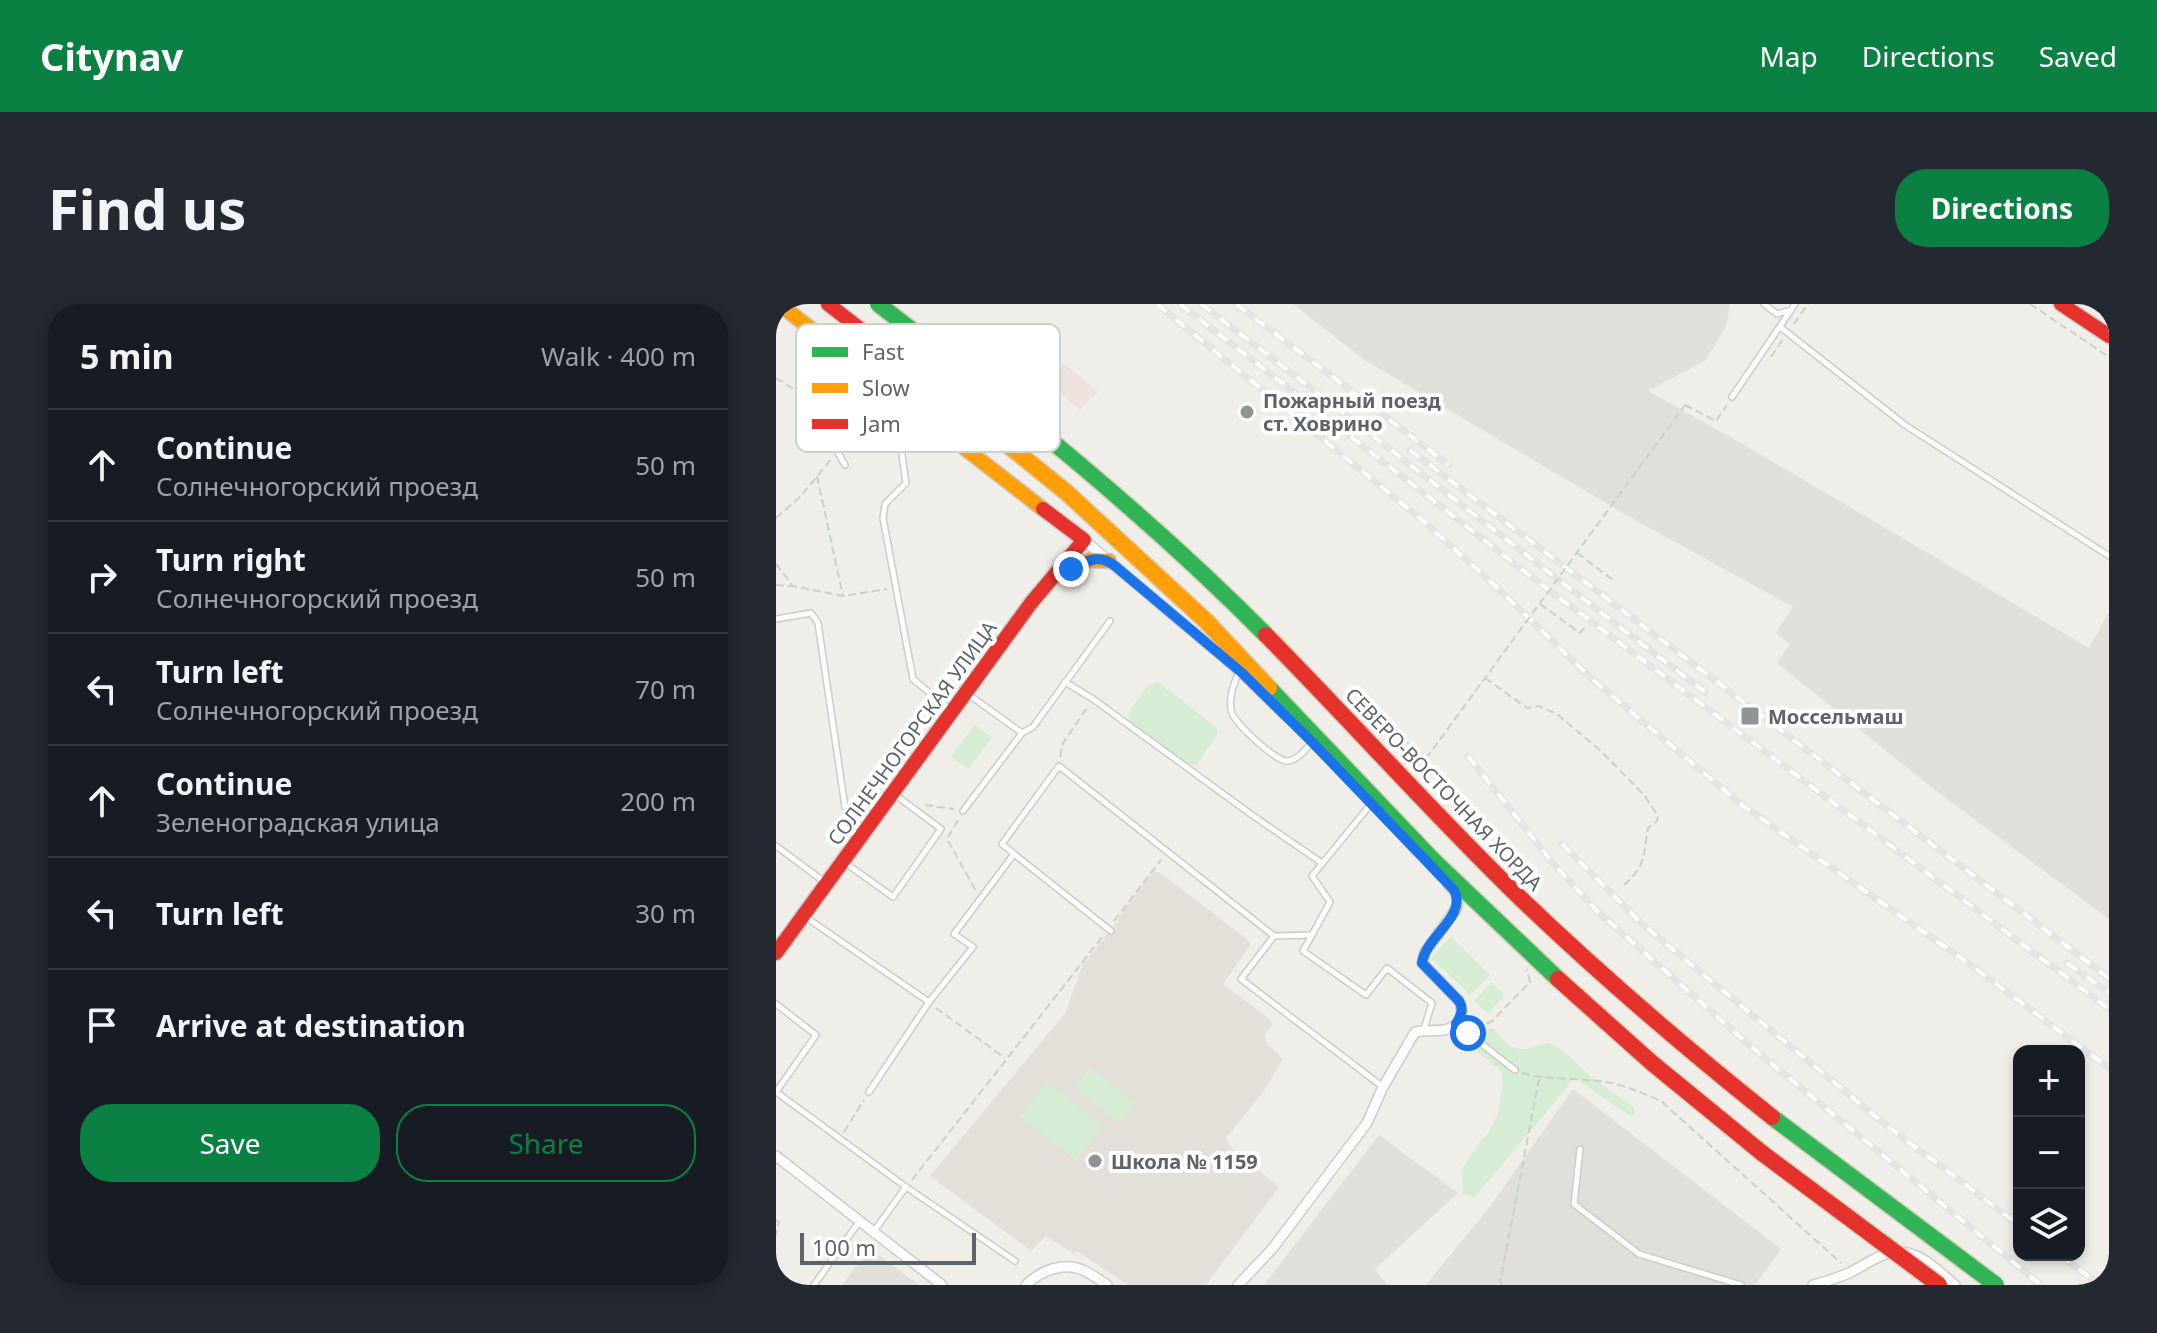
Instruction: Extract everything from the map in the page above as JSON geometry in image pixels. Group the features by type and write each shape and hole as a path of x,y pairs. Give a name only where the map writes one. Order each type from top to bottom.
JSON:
{"main road":[{"path":"779,304 805,324"},
{"path":"828,304 854,324"},
{"name":"СЕВЕРО-ВОСТОЧНАЯ ХОРДА","path":"878,304 903,324"},
{"path":"2061,304 2109,336"},
{"name":"СЕВЕРО-ВОСТОЧНАЯ ХОРДА","path":"1060,448 1208,578 1320,690 1451,830 1558,934 1663,1027 1785,1127 1996,1285"},
{"path":"970,452 1084,540"},
{"path":"1016,452 1066,492 1206,621 1434,861 1555,976 1652,1063 1762,1153 1939,1285"},
{"name":"СОЛНЕЧНОГОРСКАЯ УЛИЦА","path":"776,953 857,842 898,798 953,713 1031,603 1084,540"},
{"path":"1050,580 1090,560 1109,561"}],"street":[{"path":"1084,540 1241,672 1370,802 1454,890 1457,897 1456,909 1425,952 1422,963 1459,1001 1461,1017 1456,1024 1444,1030 1415,1032 1383,1087 1367,1123 1273,1248 1238,1285"},
{"path":"777,1161 942,1285"},
{"path":"1813,1285 1827,1284 1886,1253 1901,1252 1917,1255 1955,1285"},
{"path":"1026,1285 1034,1277 1054,1267 1082,1269 1107,1285"}],"lane":[{"path":"1764,304 1777,314 1794,307"},
{"path":"1732,397 1794,307"},
{"path":"1780,327 1905,425 2109,556"},
{"path":"838,452 845,465"},
{"path":"902,452 906,483 885,504 883,518 913,679 953,713"},
{"path":"776,619 811,613 818,623 845,807 857,842"},
{"path":"963,811 1022,733 1033,727 1110,621"},
{"path":"1241,672 1230,700 1232,713 1240,724 1282,760 1291,761 1312,742"},
{"path":"1065,682 1322,863"},
{"path":"967,693 1022,733"},
{"path":"1109,930 1002,844 1059,766 1274,936 1312,935"},
{"path":"843,862 893,897 941,829 898,798"},
{"path":"1370,802 1312,876 1330,902 1303,951 1366,995 1387,968 1432,1003 1424,1029"},
{"path":"776,846 827,884"},
{"path":"869,1092 929,1002 973,947 954,934 1014,854"},
{"path":"804,915 929,1002"},
{"path":"1274,936 1241,979 1383,1087"},
{"path":"776,1004 816,1035 776,1092 906,1187 1015,1261"},
{"path":"1456,1024 1518,1071"},
{"path":"1580,1149 1574,1204 1639,1254 1741,1285"},
{"path":"873,1232 906,1187"},
{"path":"814,1285 859,1222"}],"path":[{"path":"2030,304 2109,357"},
{"path":"776,378 796,390"},
{"path":"1423,754 1406,742 1402,748 1422,764 1685,405 1716,421 1728,404"},
{"path":"776,518 800,497 836,452"},
{"path":"817,476 843,596"},
{"path":"1577,553 1613,580"},
{"path":"776,564 793,586"},
{"path":"776,585 843,596 896,587"},
{"path":"1540,604 1580,633 1585,627"},
{"path":"1485,678 1527,708 1538,706 1557,714 1602,752 1644,795 1658,816 1657,821 1648,828 1645,856 1640,868 1623,886"},
{"path":"1059,766 1063,743 1093,699"},
{"path":"898,798 963,811 947,839 980,899"},
{"path":"906,1187 1109,930 1166,852"},
{"path":"929,1002 1007,1059"},
{"path":"1518,1071 1539,1077 1604,1081 1632,1088 1661,1101 1851,1272"},
{"path":"1503,1285 1500,1283 1539,1077"},
{"path":"841,1138 869,1092"},
{"path":"776,1220 779,1222 776,1235"}],"shaded area":[{"path":"1293,304 1730,304 1726,326 1706,360 1648,391 2089,648 2109,612 2109,919 1931,787 1777,663 1790,645 1776,633 1793,607 1626,515 1363,359"},
{"path":"1060,360 1098,392 1080,410 1060,393"},
{"name":"Школа № 1159","path":"1153,872 1159,872 1248,940 1250,945 1223,984 1271,1020 1272,1026 1265,1034 1265,1040 1283,1059 1263,1092 1226,1138 1231,1147 1279,1187 1206,1285 1128,1285 1077,1251 1074,1254 1046,1236 1031,1251 930,1176 1066,1012 1082,966"},
{"path":"1573,1089 1781,1249 1755,1285 1426,1285 1491,1205"},
{"path":"1379,1135 1458,1193 1375,1269 1387,1285 1264,1285"},
{"path":"870,1249 919,1285 842,1285"}],"green space":[{"path":"1158,682 1216,727 1218,733 1197,764 1188,764 1129,720 1128,713 1149,684"},
{"path":"975,725 992,738 968,769 951,756"},
{"path":"1451,937 1490,975 1470,995 1431,958"},
{"path":"1491,982 1505,995 1488,1014 1474,1001"},
{"path":"1493,1028 1515,1048 1552,1044 1633,1107 1635,1113 1631,1117 1575,1078 1474,1198 1463,1193 1461,1170 1497,1116 1503,1083 1501,1071 1469,1045 1481,1031"},
{"path":"1090,1067 1136,1103 1119,1124 1073,1088"},
{"path":"1047,1081 1103,1126 1076,1161 1019,1116"}],"railway":[{"path":"1157,304 1421,519 1591,678 1742,805 1968,963 2109,1068"},
{"path":"1180,304 1533,578 2109,1009"},
{"path":"1201,304 1705,692"},
{"path":"1236,304 1449,465"},
{"path":"1410,450 2109,978"},
{"path":"1468,756 1552,862 1597,911 1761,1055 2041,1285"},
{"path":"1562,844 1642,924 1886,1125 2013,1220"},
{"path":"2067,963 2109,993"},
{"path":"2068,1261 2100,1285"}],"traffic: slow":[{"path":"779,304 805,324"},
{"path":"970,452 1043,509"},
{"path":"1016,452 1066,492 1206,621 1269,688"},
{"path":"1058,576 1090,560 1109,561"}],"traffic: jam":[{"path":"828,304 854,324"},
{"path":"2061,304 2109,336"},
{"path":"776,953 1031,603 1084,540 1043,509"},
{"path":"1266,635 1515,893 1641,1008 1772,1117"},
{"path":"1558,979 1652,1063 1762,1153 1939,1285"}],"traffic: fast":[{"path":"878,304 904,324"},
{"path":"1060,448 1174,547 1266,635"},
{"path":"1269,688 1434,861 1558,979"},
{"path":"1772,1117 1996,1285"}],"place":[{"name":"Пожарный поезд ст. Ховрино","path":"1247,412"},
{"name":"Моссельмаш","path":"1750,716"},
{"name":"Школа № 1159","path":"1095,1161"}],"route":[{"path":"1071,569 1097,559 1109,561 1115,566 1241,672 1454,890 1458,904 1456,909 1425,952 1422,963 1459,1001 1461,1017 1456,1024 1468,1033"}]}
